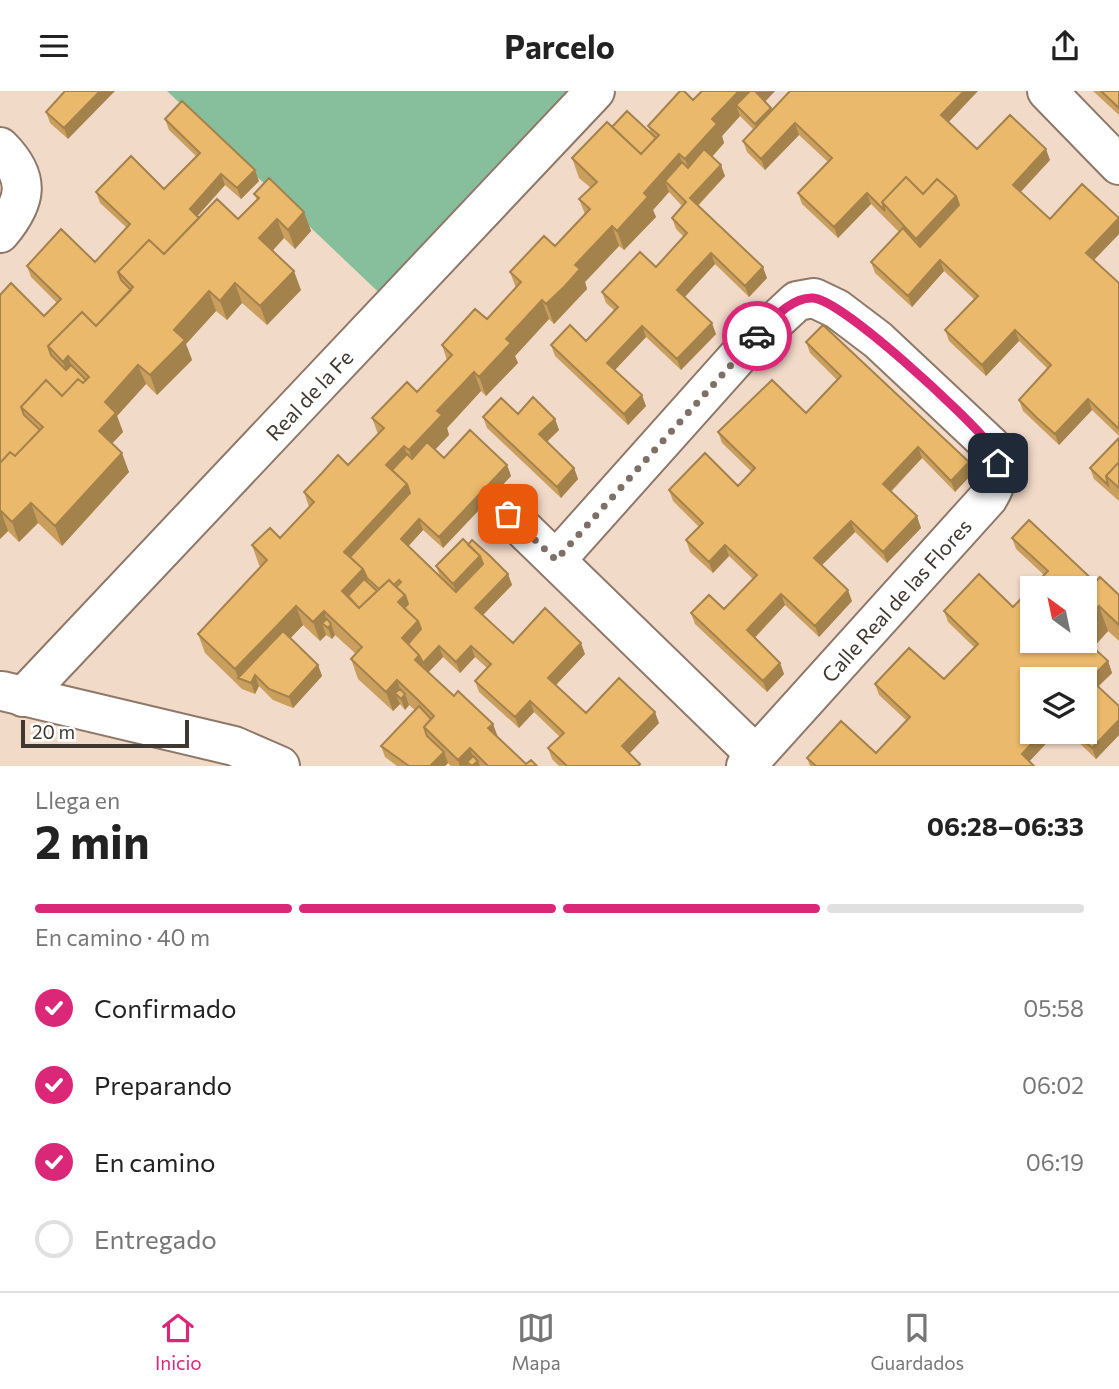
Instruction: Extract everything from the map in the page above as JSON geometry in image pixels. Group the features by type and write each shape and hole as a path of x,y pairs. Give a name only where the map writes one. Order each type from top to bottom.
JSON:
{"street":[{"name":"Real de la Fe","path":"12,694 595,91"},
{"path":"1047,91 1119,165"},
{"path":"0,147 22,177 22,197 15,215 0,233"},
{"name":"Calle Real de las Flores","path":"508,514 751,761 988,498 999,481 998,463 991,446 968,422 878,340 837,309 814,298 797,301 750,344 556,560"},
{"path":"12,694 234,746 280,766"}],"green space":[{"path":"167,91 593,91 392,305"}],"building":[{"path":"65,91 100,91 64,128 46,112"},
{"path":"680,91 684,91 693,100 702,91 739,91 712,119 717,124 685,159 679,154 644,193 648,197 617,231 612,226 575,265 580,269 565,286 546,304 542,300 506,339 511,343 479,377 474,372 437,411 442,415 409,450 404,446 386,465 407,484 344,552 363,569 342,591 359,608 389,580 405,595 398,602 418,621 402,638 419,655 415,660 454,696 458,691 493,724 488,728 526,764 531,760 537,766 488,766 470,748 458,760 424,727 434,716 397,680 386,692 351,659 362,647 324,611 313,622 296,606 235,669 198,634 267,560 252,545 270,528 280,538 314,502 304,492 338,455 348,465 384,428 372,418 407,382 417,392 452,355 442,345 475,309 487,319 521,282 510,272 544,236 555,246 590,209 579,199 597,182 572,158 607,122 641,154 659,135 648,126"},
{"path":"750,91 755,91 771,108 755,124 736,105"},
{"path":"790,91 964,91 941,115 977,149 1010,115 1046,149 1013,185 1050,219 1082,184 1119,218 1086,253 1119,283 1119,429 1088,399 1055,434 1036,417 1019,400 1051,365 1015,330 982,365 945,330 978,296 940,260 908,296 871,262 903,228 920,247 959,205 956,196 937,179 923,194 906,177 882,202 885,211 867,193 834,227 798,193 832,158 795,123 761,159 743,141"},
{"path":"1101,91 1119,91 1119,108"},
{"path":"182,101 255,170 237,188 221,174 190,209 199,218 164,254 149,240 118,272 121,280 131,290 96,326 82,312 48,346 51,355 66,370 71,365 86,380 83,383 78,379 62,396 46,380 21,407 24,415 40,430 15,456 10,452 0,463 0,295 11,283 44,316 61,299 27,266 61,229 95,262 130,224 96,192 131,156 164,189 200,153 165,119"},
{"path":"627,111 656,138 641,154 612,127"},
{"path":"704,149 721,165 690,198 763,267 745,286 711,253 677,290 712,323 677,359 642,326 607,363 642,395 624,414 551,345 570,325 586,341 618,307 602,292 640,252 656,267 687,233 672,218 686,202 665,181 682,162 688,168"},
{"path":"906,177 923,194 937,179 956,196 916,239 882,202"},
{"path":"269,178 304,212 288,230 277,219 259,238 294,271 260,306 235,283 220,301 209,291 174,330 185,340 150,375 138,365 105,402 116,413 99,431 122,453 55,526 31,503 12,522 1,511 0,513 0,463 10,452 15,456 43,427 21,407 46,380 62,396 78,379 83,383 89,377 68,356 63,362 48,346 82,312 96,326 133,287 118,272 149,240 164,254 217,199 238,219 259,198 254,194"},
{"path":"823,325 969,462 951,481 918,447 883,484 917,516 883,552 851,521 814,558 848,590 815,626 781,594 747,630 780,663 763,681 691,613 709,595 724,609 757,575 725,545 709,562 686,540 703,523 669,490 705,453 738,486 755,468 718,432 772,380 806,413 841,376 806,342"},
{"path":"533,397 555,419 539,434 574,468 557,487 483,417 501,398 518,414"},
{"path":"470,430 507,465 439,537 419,519 401,539 456,592 483,564 480,556 468,545 472,540 490,556 508,574 475,608 513,643 545,608 581,643 548,678 586,713 619,678 655,712 622,746 640,764 638,766 567,766 548,748 564,733 530,701 515,717 475,681 491,664 471,646 456,662 439,646 423,663 408,644 421,629 418,621 404,608 408,604 405,595 396,587 401,582 399,580 394,585 389,580 379,589 350,557 410,493 407,484 392,470 407,454 412,459 427,442 444,458"},
{"path":"1119,438 1119,462 1106,476 1108,485 1090,468"},
{"path":"1119,462 1119,488 1106,476"},
{"path":"1029,520 1089,576 1043,576 1048,571 1012,538"},
{"path":"463,539 480,556 453,584 436,566"},
{"path":"979,574 1013,607 1020,600 1020,653 1097,651 1108,661 1097,672 1097,667 1020,667 1020,744 1031,744 1022,754 1034,766 816,766 807,758 841,721 876,753 910,717 875,684 909,648 944,679 978,644 944,611"},
{"path":"1100,577 1119,595 1119,625 1099,606 1097,608 1097,580"},
{"path":"364,579 377,591 359,608 348,596"},
{"path":"327,619 331,624 328,628 322,623"},
{"path":"283,631 318,665 289,697 269,689 255,675 251,683 238,678"},
{"path":"1097,686 1119,706 1119,720 1097,743"},
{"path":"400,689 405,694 401,699 395,693"},
{"path":"419,706 431,719 424,727 427,736 444,752 430,766 409,766 381,746"},
{"path":"473,756 478,761 472,766 467,762"}],"way so far":[{"path":"508,514 556,560 757,336"}],"route":[{"path":"757,336 797,301 814,298 837,309 878,340 968,422 991,446 998,463"}]}
